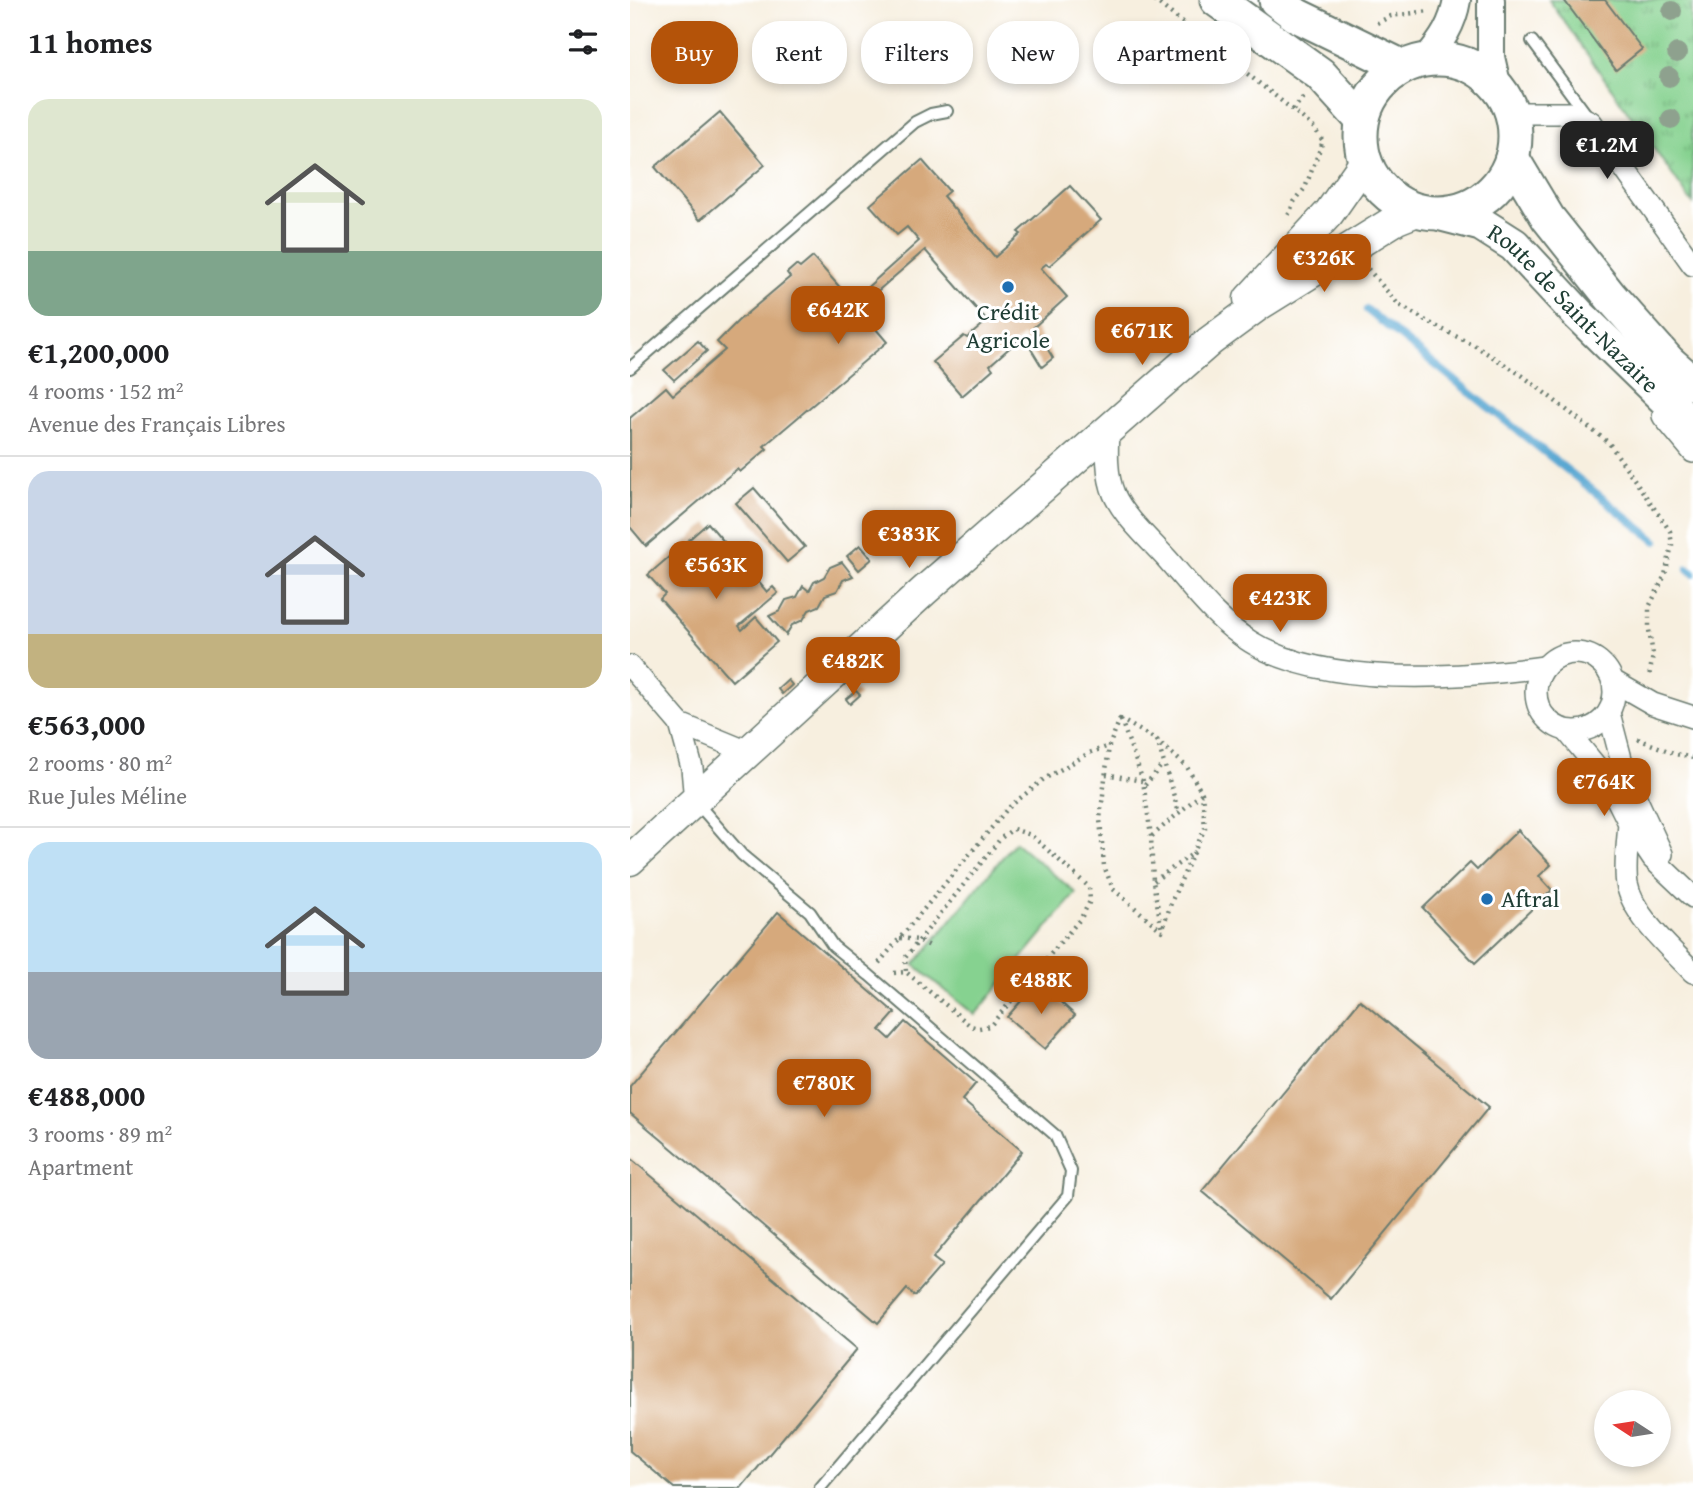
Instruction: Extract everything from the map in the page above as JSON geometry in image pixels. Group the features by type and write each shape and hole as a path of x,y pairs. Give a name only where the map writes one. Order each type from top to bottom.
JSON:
{"main road":[{"path":"1217,0 1287,53 1320,74 1362,120"},
{"path":"1276,0 1296,15 1415,63"},
{"path":"630,860 924,591 1210,341 1259,304 1397,219 1430,212 1465,209 1486,197 1502,180 1512,158 1516,135 1505,100 1485,74 1464,62 1444,58 1415,63 1384,80 1370,99 1362,120 1364,163 1378,186 1395,201 1430,212"},
{"name":"Route de Saint-Nazaire","path":"1512,158 1548,218 1610,296 1685,366"},
{"path":"1210,341 1329,213 1364,163"},
{"name":"Route de Saint-Nazaire","path":"1430,212 1482,224 1514,245 1579,315 1693,426"}],"street":[{"path":"1415,63 1447,31 1455,14 1457,0"},
{"path":"1489,3 1491,57 1505,100 1572,113 1591,122 1693,265"},
{"path":"1579,315 1693,452"},
{"path":"1108,431 1107,457 1114,494 1132,519 1219,618 1251,642 1280,658 1321,669 1362,674 1482,673 1544,667"},
{"path":"1570,653 1588,655 1606,668 1612,681 1614,696 1609,713 1599,723 1581,732 1567,731 1552,724 1542,714 1536,698 1535,688 1544,667 1555,658 1570,653"},
{"path":"630,666 680,724 692,768 695,801"},
{"path":"1612,681 1653,704 1693,717"},
{"path":"1609,713 1625,774 1672,875"},
{"path":"680,724 748,752"},
{"path":"1567,731 1608,781 1629,823 1653,859 1693,897"},
{"path":"1629,823 1627,884 1637,909 1693,972"}],"lane":[{"path":"1532,41 1591,122"},
{"path":"630,368 915,122 931,114 947,111"},
{"path":"695,801 742,855 810,912 833,946 1055,1135 1071,1171 1068,1196 820,1488"}],"path":[{"path":"1154,0 1313,127 1323,141 1305,188 1294,202 1283,225"},
{"path":"1305,188 1329,213"},
{"path":"1352,247 1363,264 1398,303 1523,376 1609,443 1670,531 1672,544 1665,575 1649,607 1653,655 1648,682"},
{"path":"1120,719 1157,740 1187,767 1202,793 1205,828 1172,900 1162,931"},
{"path":"1120,719 1109,746 1100,819 1104,866 1113,889 1162,931"},
{"path":"1120,719 1144,783 1152,836 1153,882 1162,931"},
{"path":"1635,738 1693,758"},
{"path":"1157,740 1179,813"},
{"path":"869,975 1008,808 1044,779 1089,753 1109,746"},
{"path":"1144,783 1164,764"},
{"path":"1106,774 1144,783"},
{"path":"1152,836 1202,793"},
{"path":"1013,828 1031,835 1089,887 1090,901 1082,918 990,1026 971,1026 906,972 905,958 918,940 1001,838 1013,828"},
{"path":"1153,882 1196,851"},
{"path":"899,938 918,940 930,946"}],"green space":[{"path":"1549,0 1693,0 1693,204"},
{"path":"1015,842 1076,893 975,1015 914,965"}],"building":[{"path":"1564,0 1605,0 1642,49 1616,70"},
{"path":"720,112 765,165 700,220 655,167"},
{"path":"922,160 949,191 943,196 995,257 1021,234 1018,232 1070,186 1101,220 1049,266 1046,264 1041,268 1067,297 1034,327 1053,358 1042,367 1023,336 990,365 993,369 962,396 933,362 987,321 925,250 858,308 887,342 764,446 767,449 740,472 737,469 646,546 630,527 630,418 666,387 673,395 725,350 717,342 790,277 787,273 796,265 800,268 813,257 852,301 919,241 907,227 897,235 870,205"},
{"path":"698,341 707,351 674,380 664,370"},
{"path":"754,488 805,547 787,562 736,503"},
{"path":"708,523 767,592 773,587 778,593 739,626 742,630 756,617 777,642 732,681 660,599 665,594 648,575"},
{"path":"860,545 872,559 859,570 847,556"},
{"path":"842,562 853,576 843,580 837,591 825,595 819,606 809,610 803,620 792,625 786,635 769,616 780,611 786,600 797,597 803,586 809,591 814,582 824,577 830,567"},
{"path":"788,680 792,685 782,694 778,689"},
{"path":"856,691 860,695 850,704 846,699"},
{"name":"Aftral","path":"1518,830 1551,865 1539,876 1552,890 1475,963 1423,908 1470,863 1477,870"},
{"path":"778,912 895,1013 880,1030 890,1039 905,1022 976,1083 962,1100 1022,1151 933,1258 942,1265 915,1296 907,1289 878,1323 630,1113 630,1086"},
{"path":"1038,982 1075,1015 1045,1049 1007,1017"},
{"path":"1360,1000 1489,1107 1331,1299 1202,1191"},
{"path":"630,1158 857,1349 741,1488 674,1488 630,1451"}],"waterway":[{"path":"1367,310 1656,541"},
{"path":"1688,569 1693,573"}],"place":[{"name":"Crédit Agricole","path":"1008,287"},
{"name":"Aftral","path":"1487,899"}]}
